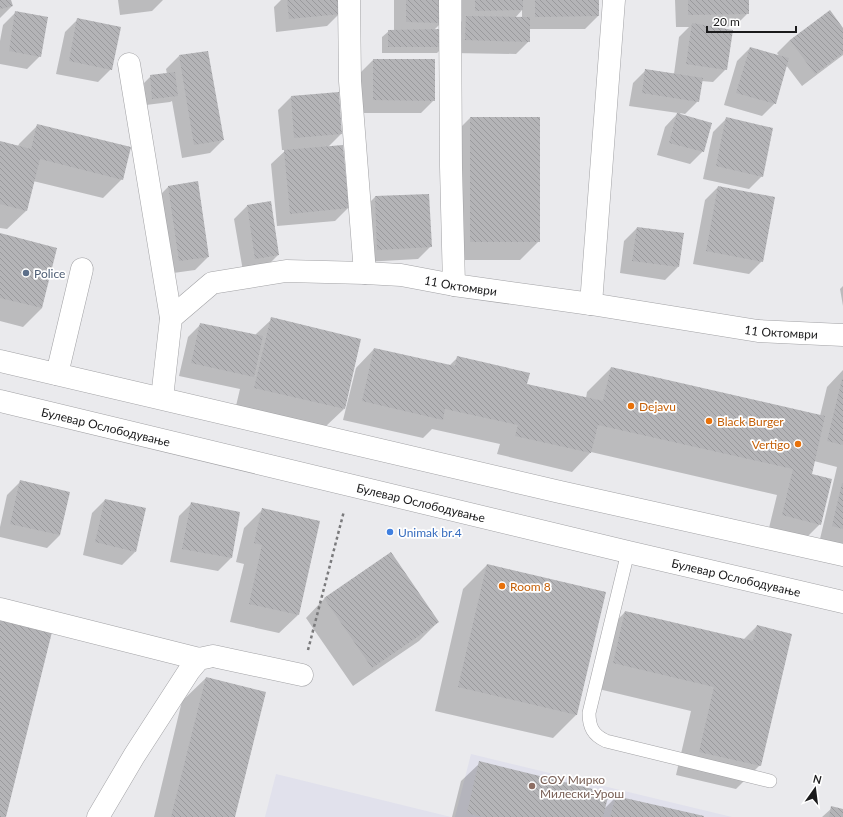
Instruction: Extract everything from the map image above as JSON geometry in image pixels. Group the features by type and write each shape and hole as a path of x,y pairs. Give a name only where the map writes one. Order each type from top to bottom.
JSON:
{"street":[{"path":"349,0 350,81 365,273"},
{"path":"450,0 451,167 454,285"},
{"path":"591,304 614,0"},
{"path":"129,64 171,318 162,398"},
{"path":"57,374 82,269"},
{"name":"11 Октомври","path":"171,318 212,283 286,271 401,275 454,285 591,304 758,331 843,335"},
{"path":"0,361 567,493 843,555"},
{"name":"Булевар Ослободување","path":"0,401 628,552 843,602"},
{"path":"0,609 199,659 213,656 302,675"},
{"path":"98,817 134,756 188,671 199,659"}],"lane":[{"path":"628,552 589,714 589,722 592,730 598,737 606,741 770,781"}],"path":[{"path":"302,675 350,485"}],"shaded area":[{"name":"СОУ Мирко Милески-Урош","path":"471,754 732,817 455,817"},
{"path":"276,774 451,817 265,817"}],"building":[{"path":"0,0 11,0 13,6 0,9"},
{"path":"287,0 339,0 341,14 289,19"},
{"path":"406,0 443,0 443,23 406,22"},
{"path":"475,0 523,0 523,10 475,11"},
{"path":"535,0 599,0 599,16 535,17"},
{"path":"688,0 749,0 749,14 688,15"},
{"path":"830,10 843,28 843,53 815,74 790,40"},
{"path":"15,11 48,17 41,57 9,51"},
{"path":"466,16 530,17 530,42 465,40"},
{"path":"77,18 121,27 112,70 69,61"},
{"path":"692,23 733,30 727,70 686,64"},
{"path":"444,29 444,47 388,47 388,30"},
{"path":"750,47 789,58 776,104 736,93"},
{"path":"208,51 224,140 194,145 179,55"},
{"path":"373,59 435,59 435,101 373,100"},
{"path":"645,69 703,78 699,102 642,93"},
{"path":"175,72 178,96 152,99 150,75"},
{"path":"339,92 342,134 294,138 291,96"},
{"path":"677,113 712,123 704,152 669,143"},
{"path":"470,117 540,117 540,242 470,242"},
{"path":"726,117 773,128 763,177 716,166"},
{"path":"37,124 131,147 123,180 40,159 27,211 0,204 0,141 31,149"},
{"path":"343,145 349,208 290,214 284,150"},
{"path":"198,181 209,257 179,261 168,186"},
{"path":"718,186 775,197 763,262 706,251"},
{"path":"429,194 432,247 377,250 375,196"},
{"path":"271,201 279,255 255,259 247,205"},
{"path":"637,227 684,233 679,267 632,261"},
{"name":"Police","path":"0,233 57,248 42,308 0,298"},
{"path":"271,317 361,339 345,409 254,388"},
{"path":"200,323 263,336 254,377 191,363"},
{"path":"374,348 455,366 457,356 530,373 527,384 603,401 611,367 825,416 812,474 832,479 821,525 782,515 793,469 598,425 591,453 515,436 518,425 445,409 443,420 362,401"},
{"path":"843,379 843,445 827,441"},
{"path":"20,480 70,492 60,535 10,524"},
{"path":"843,483 843,529 832,526"},
{"path":"105,499 146,508 136,552 95,542"},
{"path":"191,502 240,512 232,558 182,549"},
{"path":"262,508 320,521 299,615 249,604 262,545 254,543"},
{"path":"391,552 439,622 372,668 324,598"},
{"path":"487,564 606,592 577,715 458,687"},
{"path":"625,611 753,641 757,625 792,634 761,766 699,752 714,687 613,663"},
{"path":"0,615 53,628 6,817 0,817"},
{"path":"206,677 266,692 235,817 171,817"},
{"name":"СОУ Мирко Милески-Урош","path":"479,761 609,793 603,817 483,817 467,813"},
{"path":"616,796 704,816 704,817 610,817"},
{"path":"831,806 843,809 843,817 829,817"}],"place":[{"name":"Police","path":"26,273"},
{"name":"Dejavu","path":"631,406"},
{"name":"Black Burger","path":"709,421"},
{"name":"Vertigo","path":"798,444"},
{"name":"Unimak br.4","path":"390,532"},
{"name":"Room 8","path":"502,586"},
{"name":"СОУ Мирко Милески-Урош","path":"532,786"}]}
